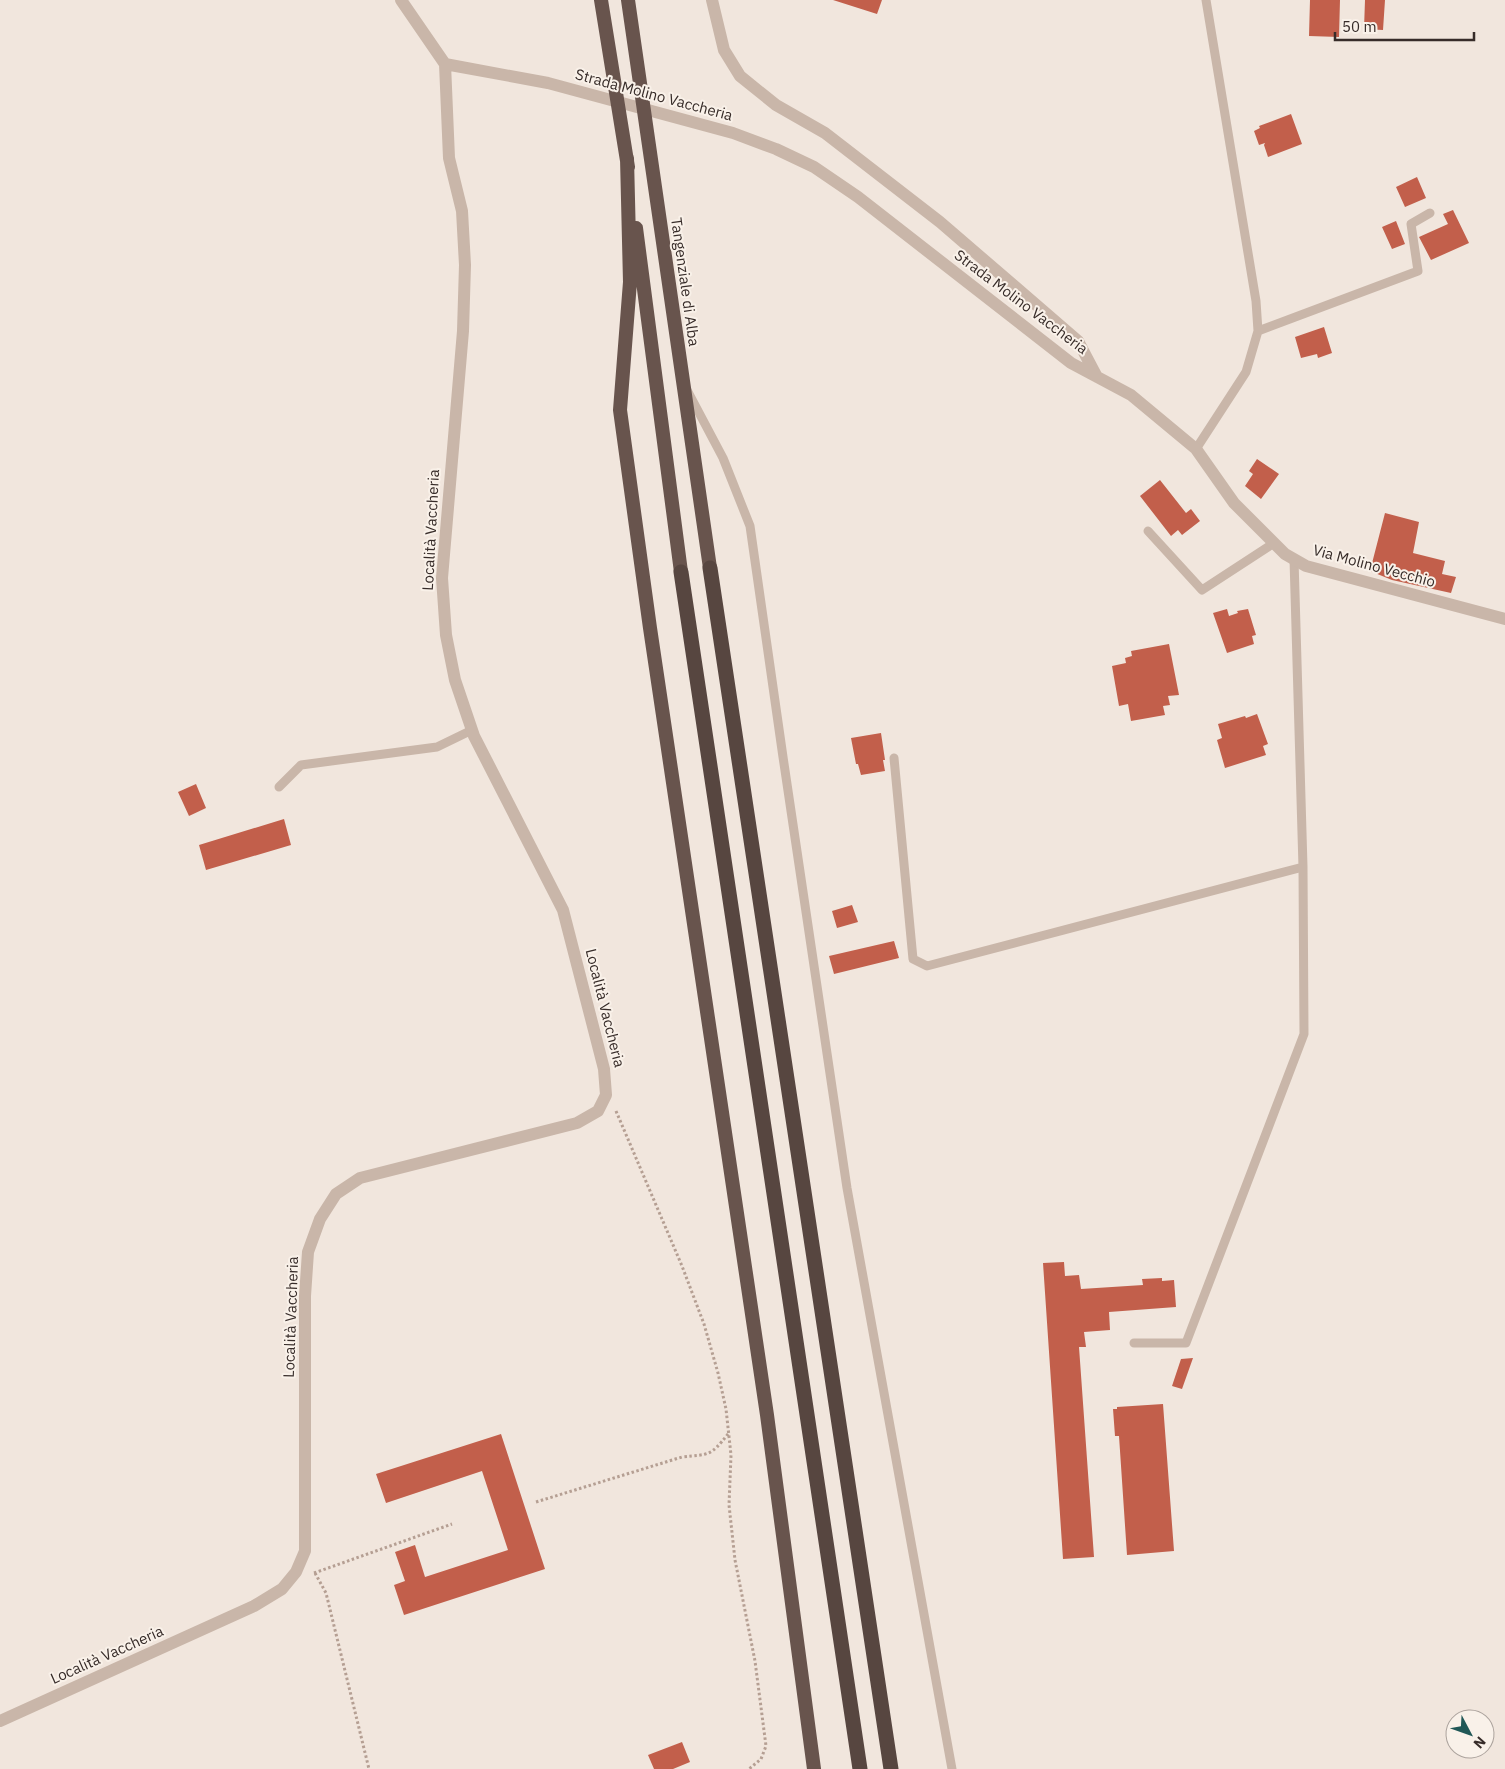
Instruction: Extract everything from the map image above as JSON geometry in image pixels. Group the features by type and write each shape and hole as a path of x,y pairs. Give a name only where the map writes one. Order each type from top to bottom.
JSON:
{"highway":[{"path":"601,0 627,158 681,572 860,1769"},
{"name":"Tangenziale di Alba","path":"628,0 710,568"},
{"path":"627,158 630,282 620,410 650,628 767,1415 814,1769"},
{"path":"710,568 891,1769"}],"street":[{"path":"401,0 445,64"},
{"name":"Strada Molino Vaccheria","path":"712,0 724,50 740,76 776,105 825,133 940,222 1078,341 1098,377"},
{"name":"Strada Molino Vaccheria","path":"445,64 548,83 733,133 776,149 814,167 858,198 1071,363 1098,377"},
{"name":"Località Vaccheria","path":"0,1721 254,1606 282,1588 296,1572 305,1551 305,1296 308,1252 320,1219 336,1194 360,1178 577,1123 598,1111 606,1095 604,1069 563,910 472,730 455,680 446,635 442,578 463,331 465,265 462,210 449,158 445,64"},
{"name":"Via Molino Vecchio","path":"1098,377 1130,395 1196,449 1234,503 1285,554 1306,566 1505,618"}],"lane":[{"path":"1196,449 1246,372 1258,331 1256,301 1206,0"},
{"path":"1258,331 1418,270 1411,224 1430,213"},
{"path":"682,380 723,458 750,526 847,1188 952,1769"},
{"path":"1148,531 1202,590 1274,543"},
{"path":"1134,1343 1186,1343 1304,1034 1303,867 1294,559"},
{"path":"279,788 301,765 437,747 472,730"},
{"path":"894,758 913,959 927,966 1303,867"}],"path":[{"path":"606,1095 624,1126 682,1266 704,1324 726,1409 731,1455 728,1505 734,1551 755,1661 766,1746 761,1759 749,1769"},
{"path":"536,1502 682,1457 707,1454 716,1450 728,1433"},
{"path":"296,1572 315,1573 452,1524"},
{"path":"315,1573 326,1593 369,1769"}],"building":[{"path":"833,0 882,0 877,14"},
{"path":"1310,0 1340,0 1339,37 1309,36"},
{"path":"1365,0 1385,0 1383,30 1364,29"},
{"path":"1291,114 1302,144 1268,157 1265,143 1259,145 1254,131 1260,128 1259,126"},
{"path":"1417,177 1426,198 1405,207 1396,187"},
{"path":"1453,210 1469,243 1431,260 1419,237 1448,224 1443,214"},
{"path":"1396,221 1405,244 1392,249 1382,227"},
{"path":"1324,327 1332,353 1318,358 1317,354 1301,358 1295,337"},
{"path":"1257,459 1279,474 1261,499 1245,486 1253,474 1249,471"},
{"path":"1160,480 1186,513 1191,509 1200,521 1182,535 1178,530 1171,536 1140,496"},
{"path":"1385,513 1419,522 1413,553 1445,561 1442,574 1456,577 1451,593 1392,580 1370,571"},
{"path":"1227,609 1229,616 1238,613 1237,611 1248,609 1256,635 1252,636 1254,644 1227,653 1213,613"},
{"path":"1169,644 1179,695 1168,696 1170,705 1163,706 1165,715 1131,721 1128,704 1119,706 1112,666 1126,663 1125,658 1132,656 1131,651"},
{"path":"1257,714 1268,744 1263,746 1266,755 1225,768 1217,740 1222,738 1218,724"},
{"path":"881,733 885,771 861,775 858,764 856,764 851,738"},
{"path":"196,784 206,808 189,816 178,792"},
{"path":"284,819 291,845 206,870 199,845"},
{"path":"852,905 858,922 837,928 832,911"},
{"path":"894,941 899,958 834,974 829,956"},
{"path":"1064,1262 1065,1276 1079,1275 1081,1289 1143,1285 1142,1279 1162,1278 1162,1281 1174,1280 1176,1307 1109,1312 1110,1330 1084,1332 1086,1347 1079,1347 1094,1557 1063,1559 1043,1263"},
{"path":"1193,1358 1182,1389 1172,1386 1181,1359"},
{"path":"1163,1404 1174,1551 1127,1555 1119,1436 1115,1436 1113,1409 1117,1409 1117,1407"},
{"path":"501,1434 545,1569 404,1615 394,1585 405,1581 395,1552 415,1545 425,1577 508,1550 482,1471 386,1503 376,1474"},
{"path":"682,1742 690,1762 673,1769 654,1769 648,1755"}]}
